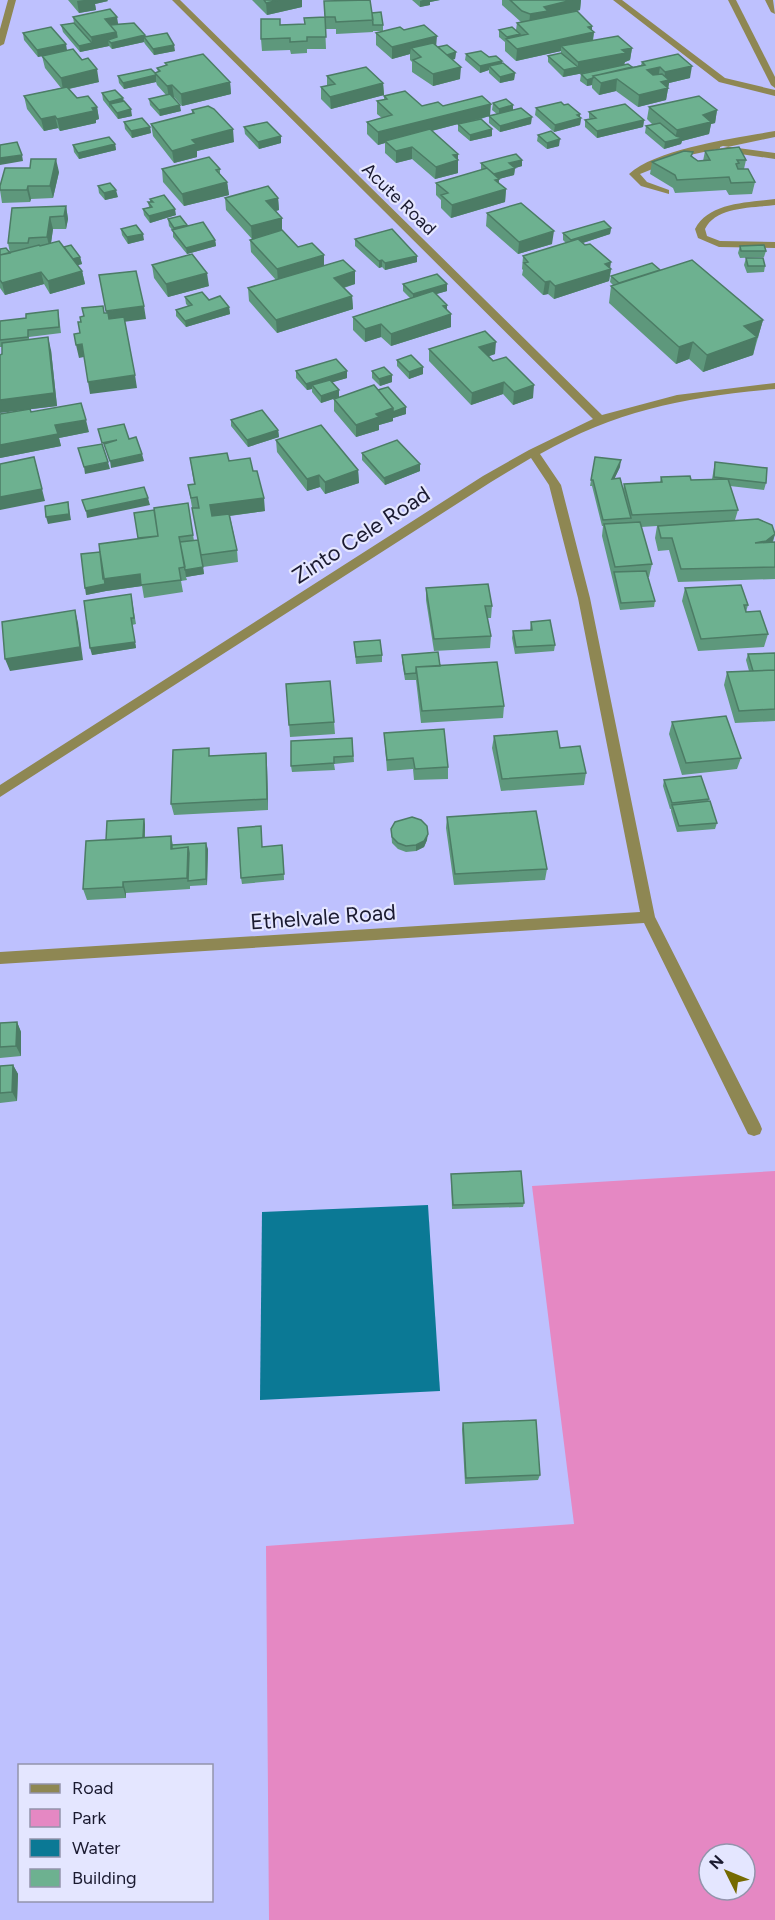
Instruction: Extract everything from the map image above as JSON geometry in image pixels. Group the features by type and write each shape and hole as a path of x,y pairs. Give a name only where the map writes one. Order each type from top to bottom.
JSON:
{"street":[{"path":"0,44 12,0"},
{"name":"Acute Road","path":"176,0 601,420"},
{"path":"616,0 722,80 775,93"},
{"path":"732,0 775,85"},
{"path":"769,0 775,12"},
{"path":"666,192 644,184 634,174 645,166 731,141 775,134"},
{"path":"712,147 775,156"},
{"path":"775,202 719,211 704,220 700,229 704,238 719,244 775,245"},
{"name":"Zinto Cele Road","path":"0,792 487,479 533,452 601,420 631,410 725,390 775,386"},
{"path":"533,452 555,485 567,532 586,610 648,917 754,1129"},
{"name":"Ethelvale Road","path":"0,958 648,917"}],"green space":[{"path":"775,1171 775,1920 269,1920 266,1546 574,1524 532,1186"}],"water":[{"path":"428,1205 440,1391 260,1400 262,1212"}],"building":[{"path":"370,0 373,20 336,22 335,17 325,17 324,1"},
{"path":"510,0 572,0 544,7 548,11 530,14 522,11"},
{"path":"110,9 117,17 105,19 116,32 91,37 73,17"},
{"path":"577,11 592,26 588,27 594,32 517,49 506,39 528,34 517,23"},
{"path":"381,12 383,25 373,25 372,13"},
{"path":"325,17 326,37 307,37 307,41 290,42 290,38 261,39 261,19 280,19 280,25 305,24 304,18"},
{"path":"74,23 92,43 79,46 61,25"},
{"path":"134,23 145,35 111,43 108,40 117,37 110,25"},
{"path":"424,25 437,36 392,47 376,33 400,27 404,30"},
{"path":"51,27 66,44 37,50 23,33"},
{"path":"512,27 520,34 507,37 499,30"},
{"path":"167,33 174,45 153,49 144,37"},
{"path":"618,36 632,48 622,50 626,53 578,62 561,46"},
{"path":"433,43 461,67 433,74 413,60 421,57 411,48"},
{"path":"447,45 456,52 447,55 438,47"},
{"path":"73,49 82,60 88,58 97,69 61,78 42,56"},
{"path":"481,51 489,57 496,56 502,61 480,66 466,54"},
{"path":"561,53 578,67 564,70 548,56"},
{"path":"203,54 230,82 181,94 172,85 167,86 155,73 160,71 157,68 167,65 165,63"},
{"path":"678,54 692,66 665,72 660,67 647,70 653,75 662,74 669,80 661,82 668,88 639,95 617,79 601,83 593,76 645,65 642,62"},
{"path":"503,63 515,73 500,77 489,66"},
{"path":"628,64 632,67 593,76 587,80 581,74"},
{"path":"366,67 383,83 330,97 321,87 335,84 327,76"},
{"path":"151,69 156,75 123,83 118,76"},
{"path":"67,87 77,98 88,96 97,107 92,108 94,111 57,119 55,116 41,119 24,96"},
{"path":"115,90 123,98 109,102 102,93"},
{"path":"405,91 422,106 438,102 443,106 482,96 491,104 378,132 367,122 392,115 377,101 387,99 384,96"},
{"path":"170,94 180,105 159,110 149,99"},
{"path":"699,96 717,110 703,115 711,122 677,130 649,107"},
{"path":"506,99 513,105 499,109 493,103"},
{"path":"124,101 131,109 117,113 110,104"},
{"path":"561,102 564,105 568,104 580,114 577,115 581,118 555,125 536,108"},
{"path":"625,104 644,120 597,131 585,120 596,118 589,112"},
{"path":"208,106 214,109 233,129 192,140 196,144 172,151 151,124 194,113 192,110"},
{"path":"521,108 532,117 500,126 489,116"},
{"path":"142,118 150,127 131,131 124,122"},
{"path":"481,119 492,129 470,135 458,124"},
{"path":"267,122 281,136 258,142 244,127"},
{"path":"660,123 676,136 683,138 665,142 646,126"},
{"path":"430,129 458,154 453,155 458,160 436,167 412,147 396,151 385,141"},
{"path":"551,131 560,139 547,143 538,135"},
{"path":"109,137 115,144 78,153 73,145"},
{"path":"17,142 22,155 0,158 0,145"},
{"path":"739,147 746,160 737,160 738,169 748,169 755,182 731,183 729,177 677,180 675,175 652,162 684,151 693,152 691,156 698,161 710,160 705,151"},
{"path":"516,154 522,160 509,163 515,168 494,174 481,163"},
{"path":"209,157 220,169 216,170 227,182 182,194 162,169"},
{"path":"31,159 56,159 50,186 28,186 27,190 0,190 5,168 30,168"},
{"path":"487,168 499,179 495,180 506,189 452,205 441,195 448,193 436,183"},
{"path":"110,183 116,190 104,193 98,186"},
{"path":"268,186 278,198 266,201 282,218 251,226 225,198"},
{"path":"164,195 175,209 149,216 143,209 152,207 148,202 153,202 150,199"},
{"path":"521,203 554,231 519,242 487,213"},
{"path":"66,206 64,216 50,217 47,237 29,238 28,243 8,243 12,208"},
{"path":"180,216 187,225 174,228 168,219"},
{"path":"604,221 611,228 571,240 563,233"},
{"path":"203,222 215,240 186,248 172,230"},
{"path":"136,225 143,234 127,237 121,229"},
{"path":"392,229 417,256 385,263 382,260 379,261 355,239"},
{"path":"282,230 298,247 312,243 324,255 277,269 250,240"},
{"path":"578,239 585,245 590,244 611,262 605,264 611,269 555,286 550,281 545,282 524,263 528,262 523,256"},
{"path":"59,241 82,271 48,281 41,272 2,283 0,255"},
{"path":"71,245 80,257 73,259 64,247"},
{"path":"764,245 766,251 741,251 740,246"},
{"path":"6,248 10,253 0,255 0,249"},
{"path":"192,254 207,273 166,284 152,265"},
{"path":"746,258 763,258 765,266 748,266"},
{"path":"343,260 355,271 334,278 352,296 276,320 248,288"},
{"path":"692,260 763,320 744,326 757,337 707,355 693,342 679,347 611,286"},
{"path":"652,263 660,270 619,283 611,276"},
{"path":"136,271 144,306 106,311 99,275"},
{"path":"437,274 447,284 413,294 403,284"},
{"path":"433,291 447,305 443,306 451,314 391,334 381,324 365,329 353,317"},
{"path":"202,292 209,300 220,296 229,307 185,321 176,310 192,305 185,297"},
{"path":"103,306 104,313 108,313 109,319 124,317 135,375 88,382 82,344 76,345 74,334 80,333 78,322 81,322 80,317 84,316 82,308"},
{"path":"58,310 59,327 28,330 28,337 0,340 0,321 26,318 26,314"},
{"path":"485,331 496,342 479,347 493,361 506,357 534,385 514,392 504,382 472,393 429,349"},
{"path":"48,337 54,393 0,400 2,343"},
{"path":"411,355 423,367 409,372 397,360"},
{"path":"336,359 347,371 306,384 296,371"},
{"path":"384,367 392,375 379,379 372,371"},
{"path":"330,380 339,390 321,396 312,385"},
{"path":"374,385 393,408 376,414 379,417 356,425 334,399"},
{"path":"388,387 406,407 393,412 393,408 378,390"},
{"path":"81,403 86,420 55,425 58,434 0,445 0,414 30,409 31,412"},
{"path":"262,410 278,430 247,440 231,420"},
{"path":"124,424 129,439 136,437 142,454 110,461 104,444 117,440 102,443 98,429"},
{"path":"321,425 358,470 325,482 319,475 307,479 276,440"},
{"path":"397,440 420,464 384,478 362,453"},
{"path":"102,444 108,462 84,467 78,448"},
{"path":"227,453 229,461 250,458 253,471 257,471 264,498 210,505 212,516 229,514 237,550 201,555 192,508 199,508 197,497 191,498 188,485 195,484 190,458"},
{"path":"34,457 42,489 0,497 0,464"},
{"path":"595,457 621,460 612,479 620,478 631,518 603,520 593,480 591,480"},
{"path":"715,462 767,468 766,483 714,477"},
{"path":"690,476 691,480 728,479 738,510 632,515 624,484 662,482 661,477"},
{"path":"144,487 148,498 86,511 82,500"},
{"path":"68,502 69,514 46,517 45,506"},
{"path":"188,503 193,535 179,537 185,567 179,568 181,580 141,585 140,574 103,579 99,544 158,536 154,508"},
{"path":"154,510 158,536 138,538 134,513"},
{"path":"758,519 772,525 775,534 766,541 755,543 775,542 775,567 681,569 672,538 661,538 658,526"},
{"path":"640,522 652,564 615,567 604,524"},
{"path":"198,540 203,567 185,570 180,542"},
{"path":"100,552 105,584 85,588 81,554"},
{"path":"646,571 655,601 621,603 614,572"},
{"path":"488,584 492,606 485,606 491,636 434,639 426,588"},
{"path":"741,585 748,605 744,605 746,612 760,611 768,634 701,639 685,588"},
{"path":"131,594 134,618 131,618 135,642 90,648 84,601"},
{"path":"75,610 80,647 5,659 2,622"},
{"path":"550,620 555,645 516,647 513,631 532,630 531,622"},
{"path":"380,640 382,655 356,657 354,642"},
{"path":"438,652 440,666 416,667 416,673 405,674 402,655"},
{"path":"775,653 775,670 753,671 748,654"},
{"path":"497,662 504,706 422,711 416,667"},
{"path":"775,670 775,709 739,711 727,672"},
{"path":"330,681 334,722 289,725 286,684"},
{"path":"726,716 741,758 686,763 672,722"},
{"path":"444,729 448,767 415,769 413,758 387,760 384,733"},
{"path":"557,731 560,748 580,746 586,773 502,779 494,736"},
{"path":"352,738 353,756 334,757 334,763 291,766 291,741"},
{"path":"209,748 209,756 266,753 267,799 171,804 173,750"},
{"path":"701,776 709,799 672,803 664,780"},
{"path":"710,801 717,823 679,826 672,805"},
{"path":"536,811 547,869 455,874 447,817"},
{"path":"412,817 421,820 427,826 428,834 424,841 406,846 398,843 392,837 391,829 395,822"},
{"path":"144,819 143,838 106,840 107,821"},
{"path":"261,826 262,847 282,845 284,874 241,878 238,828"},
{"path":"171,836 171,849 188,847 187,878 123,882 123,887 83,889 86,841"},
{"path":"206,843 206,879 188,881 188,847 172,849 172,845"},
{"path":"17,1022 16,1046 0,1047 0,1023"},
{"path":"13,1065 12,1092 0,1093 0,1066"},
{"path":"521,1171 524,1203 453,1205 451,1174"},
{"path":"536,1420 540,1475 466,1478 463,1423"}]}
